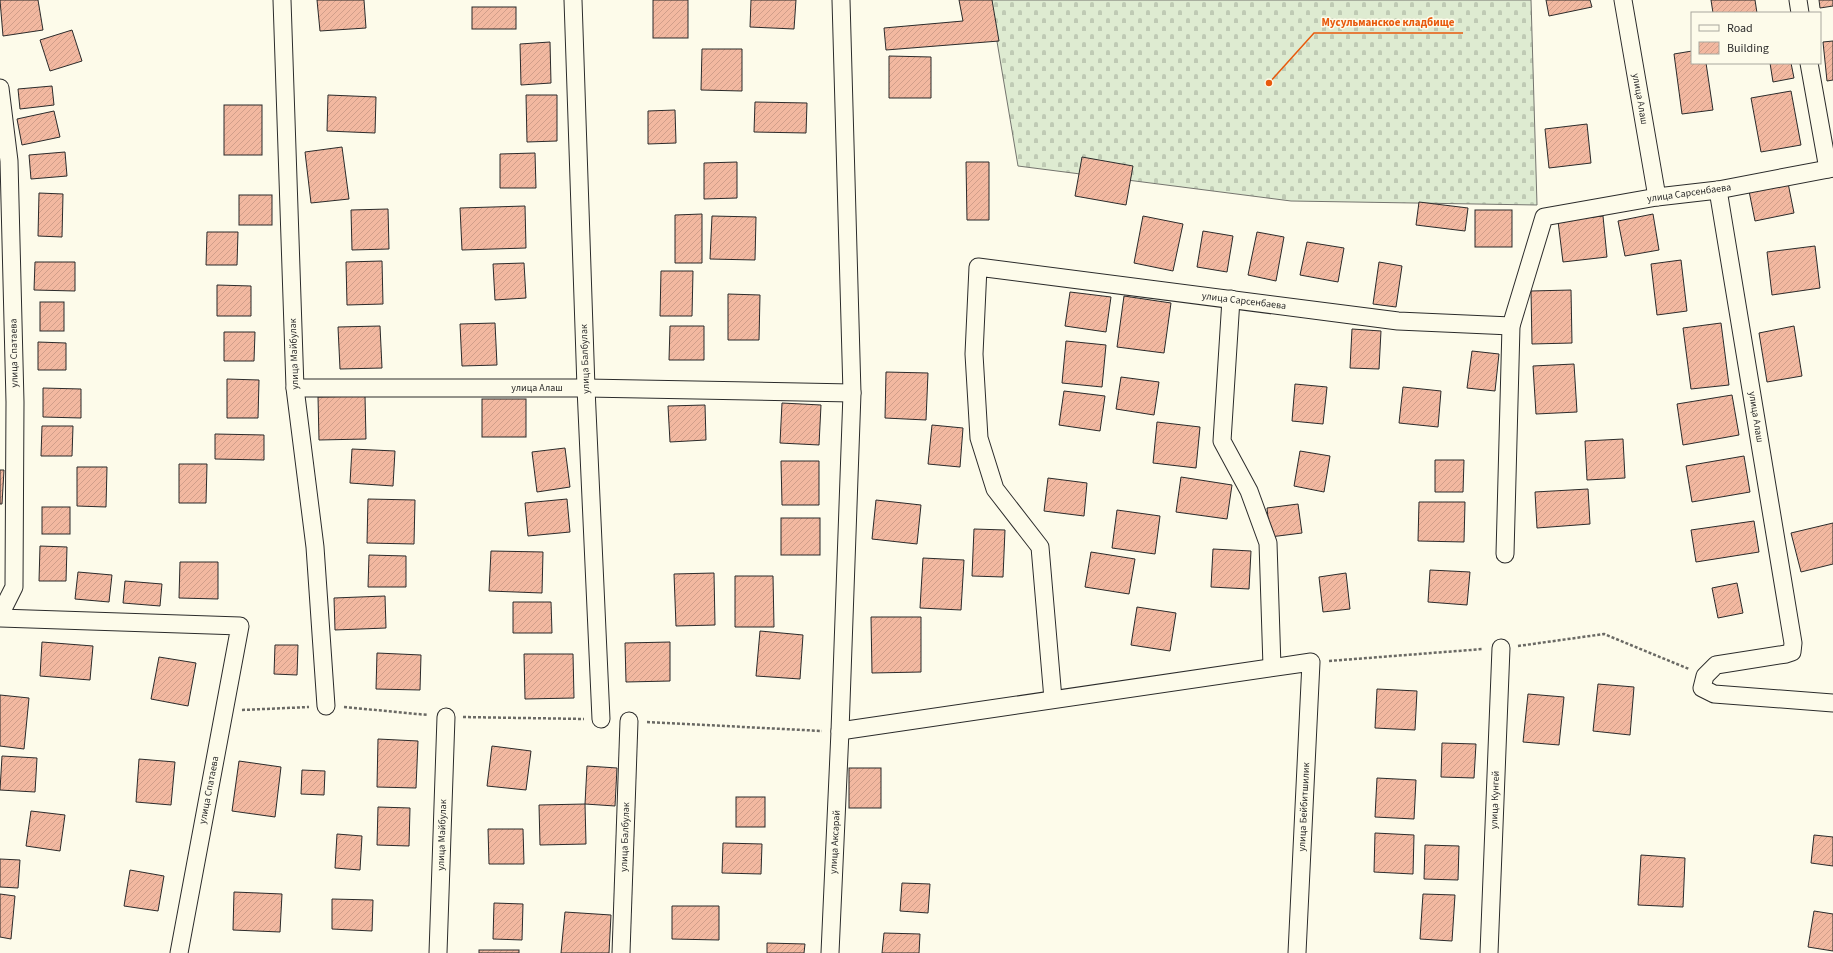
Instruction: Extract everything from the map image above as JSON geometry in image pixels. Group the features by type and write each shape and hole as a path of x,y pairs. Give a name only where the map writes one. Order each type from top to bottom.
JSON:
{"street":[{"name":"улица Майбулак","path":"282,0 295,388 315,548 326,706"},
{"name":"улица Балбулак","path":"573,0 586,388 601,719"},
{"name":"улица Аксарай","path":"830,953 840,731 852,393 840,0"},
{"name":"улица Алаш","path":"1623,0 1657,197"},
{"path":"1798,0 1800,12"},
{"path":"1809,64 1831,168"},
{"name":"улица Спатаева","path":"0,88 9,161 15,402 14,587 0,615"},
{"name":"улица Сарсенбаева","path":"1053,699 1040,547 995,489 979,438 974,354 978,267 1398,321 1511,326 1544,217 1657,197 1718,190 1831,168"},
{"name":"улица Алаш","path":"1718,190 1793,643 1792,652 1786,654 1716,665 1705,676 1702,688 1714,694 1833,702"},
{"path":"840,731 1272,667 1268,543 1250,491 1222,441 1231,299"},
{"path":"1506,554 1511,326"},
{"name":"улица Алаш","path":"295,388 586,388 852,393"},
{"name":"улица Спатаева","path":"0,618 240,626 179,953"},
{"name":"улица Кунгей","path":"1489,953 1501,648"},
{"name":"улица Бейбитшилик","path":"1272,667 1311,662 1297,953"},
{"name":"улица Майбулак","path":"438,953 446,717"},
{"name":"улица Балбулак","path":"622,953 629,721"}],"path":[{"path":"224,710 326,706 446,717 601,719"},
{"path":"629,721 840,731"}],"green space":[{"path":"990,0 1531,0 1537,205 1291,201 1018,166"}],"building":[{"path":"0,0 38,0 43,30 3,36"},
{"path":"317,0 364,0 366,28 320,31"},
{"path":"653,0 688,0 688,38 653,38"},
{"path":"751,0 796,0 794,29 750,27"},
{"path":"959,0 992,0 999,41 886,50 884,28 963,21"},
{"path":"1546,0 1590,0 1592,7 1549,16"},
{"path":"1711,0 1755,0 1757,12 1713,12"},
{"path":"1819,0 1833,0 1833,6 1820,8"},
{"path":"472,7 516,7 516,29 472,29"},
{"path":"72,30 82,61 50,71 40,40"},
{"path":"1833,41 1833,80 1827,81 1823,42"},
{"path":"550,42 551,83 521,85 520,44"},
{"path":"702,49 742,49 742,91 701,90"},
{"path":"1691,51 1691,64 1706,64 1713,110 1682,114 1674,54"},
{"path":"889,56 931,57 931,98 889,98"},
{"path":"1770,64 1791,64 1794,78 1773,82"},
{"path":"52,86 54,105 20,109 18,89"},
{"path":"1791,91 1801,145 1761,152 1751,98"},
{"path":"328,95 376,97 375,133 327,131"},
{"path":"526,95 557,95 557,141 527,142"},
{"path":"755,102 807,103 806,133 754,132"},
{"path":"224,105 262,105 262,155 224,155"},
{"path":"675,110 676,143 648,144 648,111"},
{"path":"54,111 60,137 22,145 17,119"},
{"path":"1587,124 1591,163 1549,168 1545,129"},
{"path":"342,147 349,199 311,203 305,152"},
{"path":"65,152 67,176 31,179 29,155"},
{"path":"535,153 536,188 500,188 500,154"},
{"path":"1082,157 1133,166 1126,205 1075,196"},
{"path":"737,162 737,198 704,199 704,163"},
{"path":"966,162 989,162 989,220 967,220"},
{"path":"1788,183 1794,213 1755,221 1749,191"},
{"path":"39,193 63,194 62,237 38,236"},
{"path":"239,195 272,195 272,225 239,225"},
{"path":"1419,202 1468,208 1465,231 1416,225"},
{"path":"525,206 526,248 462,250 460,208"},
{"path":"388,209 389,249 352,250 351,210"},
{"path":"1475,210 1512,210 1512,247 1475,247"},
{"path":"702,214 702,263 675,263 675,215"},
{"path":"1653,214 1659,250 1625,256 1618,221"},
{"path":"712,216 756,217 755,260 710,259"},
{"path":"1143,216 1183,224 1173,271 1134,263"},
{"path":"1603,216 1607,257 1563,262 1558,221"},
{"path":"1203,231 1233,236 1227,272 1197,267"},
{"path":"207,232 238,232 237,265 206,265"},
{"path":"1257,232 1284,237 1276,281 1248,275"},
{"path":"1307,242 1344,248 1338,282 1300,275"},
{"path":"1815,246 1820,288 1772,295 1767,252"},
{"path":"1681,260 1687,311 1657,315 1651,264"},
{"path":"382,261 383,304 347,305 346,262"},
{"path":"35,262 75,262 75,291 34,290"},
{"path":"1379,262 1402,266 1396,307 1373,304"},
{"path":"524,263 526,298 495,300 493,264"},
{"path":"661,271 693,271 692,316 660,316"},
{"path":"217,285 251,286 251,316 217,316"},
{"path":"1571,290 1572,343 1532,344 1531,291"},
{"path":"1070,292 1111,297 1106,332 1065,326"},
{"path":"728,294 760,295 759,340 728,340"},
{"path":"1124,296 1171,303 1164,353 1117,347"},
{"path":"40,302 64,302 64,331 40,331"},
{"path":"495,323 497,365 462,366 460,324"},
{"path":"1721,323 1729,385 1691,389 1683,328"},
{"path":"380,326 382,368 340,369 338,327"},
{"path":"670,326 704,326 704,360 669,360"},
{"path":"1794,326 1802,376 1767,382 1759,333"},
{"path":"1352,329 1381,331 1379,369 1350,368"},
{"path":"224,332 255,332 254,361 224,361"},
{"path":"1066,341 1106,345 1102,387 1062,383"},
{"path":"38,342 66,343 66,370 38,370"},
{"path":"1472,351 1499,354 1495,391 1467,388"},
{"path":"1574,364 1577,412 1536,414 1533,366"},
{"path":"886,372 928,373 926,420 885,418"},
{"path":"1121,377 1159,382 1154,415 1116,409"},
{"path":"227,379 259,380 258,418 227,418"},
{"path":"1295,384 1327,387 1323,424 1292,421"},
{"path":"1403,387 1441,391 1438,427 1399,423"},
{"path":"43,388 81,389 81,418 43,417"},
{"path":"1064,391 1105,396 1100,431 1059,425"},
{"path":"1732,395 1739,435 1683,445 1677,404"},
{"path":"365,396 366,439 319,440 318,397"},
{"path":"482,399 526,399 526,437 482,437"},
{"path":"782,403 821,405 819,445 780,443"},
{"path":"705,405 706,440 670,442 668,406"},
{"path":"1157,422 1200,427 1196,468 1153,463"},
{"path":"932,425 963,428 960,467 928,464"},
{"path":"42,426 73,426 72,456 41,456"},
{"path":"215,434 264,435 264,460 215,459"},
{"path":"1623,439 1625,478 1587,480 1585,441"},
{"path":"565,448 570,487 537,492 532,452"},
{"path":"352,449 395,451 393,486 350,483"},
{"path":"1300,451 1330,456 1324,492 1294,486"},
{"path":"1744,456 1750,492 1692,502 1686,466"},
{"path":"1435,460 1464,460 1463,492 1435,492"},
{"path":"781,461 819,461 819,505 782,505"},
{"path":"179,464 207,464 206,503 179,503"},
{"path":"77,467 107,467 106,507 77,506"},
{"path":"0,470 4,470 2,504 0,504"},
{"path":"1181,477 1232,485 1227,519 1176,512"},
{"path":"1048,478 1087,483 1084,516 1044,511"},
{"path":"1588,489 1590,524 1537,528 1535,492"},
{"path":"368,499 415,500 414,544 367,543"},
{"path":"567,499 570,532 528,536 525,503"},
{"path":"876,500 921,505 917,544 872,539"},
{"path":"1419,502 1465,502 1464,542 1418,541"},
{"path":"1298,504 1302,533 1270,537 1267,508"},
{"path":"42,507 70,507 70,534 42,534"},
{"path":"1117,510 1160,516 1155,554 1112,548"},
{"path":"781,518 820,518 820,555 781,555"},
{"path":"1754,521 1759,552 1696,562 1691,530"},
{"path":"1833,523 1833,564 1801,572 1791,533"},
{"path":"974,529 1005,530 1003,577 972,576"},
{"path":"40,546 67,547 66,581 39,581"},
{"path":"1213,549 1251,551 1249,589 1211,587"},
{"path":"491,551 543,552 542,593 489,591"},
{"path":"1091,552 1135,559 1129,594 1085,587"},
{"path":"369,555 406,556 406,587 368,587"},
{"path":"923,558 964,560 961,610 920,608"},
{"path":"180,562 218,562 218,599 179,598"},
{"path":"1430,570 1470,572 1467,605 1428,602"},
{"path":"78,572 112,575 109,602 75,599"},
{"path":"714,573 715,625 676,626 674,574"},
{"path":"1346,573 1350,609 1323,612 1319,577"},
{"path":"735,576 773,576 774,627 735,627"},
{"path":"125,581 162,584 160,606 123,603"},
{"path":"1737,583 1743,613 1718,618 1712,588"},
{"path":"385,596 386,628 335,630 334,598"},
{"path":"513,602 551,602 552,633 513,633"},
{"path":"1137,607 1176,613 1170,651 1131,645"},
{"path":"871,617 921,617 921,672 872,673"},
{"path":"760,631 803,635 800,679 756,676"},
{"path":"42,642 93,646 90,680 40,676"},
{"path":"670,642 670,681 626,682 625,643"},
{"path":"275,645 298,645 297,675 274,674"},
{"path":"377,653 421,655 420,690 376,689"},
{"path":"524,654 573,654 574,698 525,699"},
{"path":"159,657 196,663 188,706 151,699"},
{"path":"1598,684 1634,687 1630,735 1593,731"},
{"path":"1377,689 1417,691 1415,730 1375,728"},
{"path":"1528,694 1564,697 1559,745 1523,742"},
{"path":"0,695 29,698 24,749 0,746"},
{"path":"378,739 418,741 416,788 377,787"},
{"path":"1442,743 1476,744 1474,778 1441,777"},
{"path":"492,746 531,751 526,790 487,786"},
{"path":"2,756 37,758 35,792 0,790"},
{"path":"139,759 175,762 171,805 136,802"},
{"path":"239,761 281,767 275,817 232,811"},
{"path":"587,766 617,768 615,806 585,804"},
{"path":"849,768 881,768 881,808 849,808"},
{"path":"302,770 325,771 324,795 301,794"},
{"path":"1377,778 1416,780 1414,819 1375,817"},
{"path":"736,797 765,797 765,827 736,827"},
{"path":"585,804 586,844 540,845 539,805"},
{"path":"378,807 410,808 409,846 377,845"},
{"path":"31,811 65,815 60,851 26,846"},
{"path":"488,829 523,829 524,864 489,864"},
{"path":"1375,833 1414,835 1413,874 1374,872"},
{"path":"337,834 362,836 360,870 335,868"},
{"path":"1814,835 1833,837 1833,866 1811,863"},
{"path":"723,843 762,844 761,874 722,873"},
{"path":"1425,845 1459,846 1458,880 1424,879"},
{"path":"1641,855 1685,858 1683,907 1638,905"},
{"path":"0,859 20,860 18,888 0,887"},
{"path":"130,870 164,876 158,911 124,906"},
{"path":"902,883 930,884 928,913 900,911"},
{"path":"234,892 282,894 280,932 233,930"},
{"path":"0,894 15,896 11,939 0,937"},
{"path":"1423,894 1455,895 1452,941 1420,939"},
{"path":"332,899 373,900 372,931 332,929"},
{"path":"494,903 523,904 522,940 493,939"},
{"path":"672,906 719,906 719,940 672,939"},
{"path":"1814,911 1833,914 1833,951 1808,947"},
{"path":"565,912 611,915 609,953 561,953"},
{"path":"884,933 920,934 919,953 882,953"},
{"path":"767,943 805,944 804,953 767,953"},
{"path":"479,950 519,950 519,953 479,953"}],"place":[{"name":"Мусульманское кладбище","path":"1269,83"}]}
